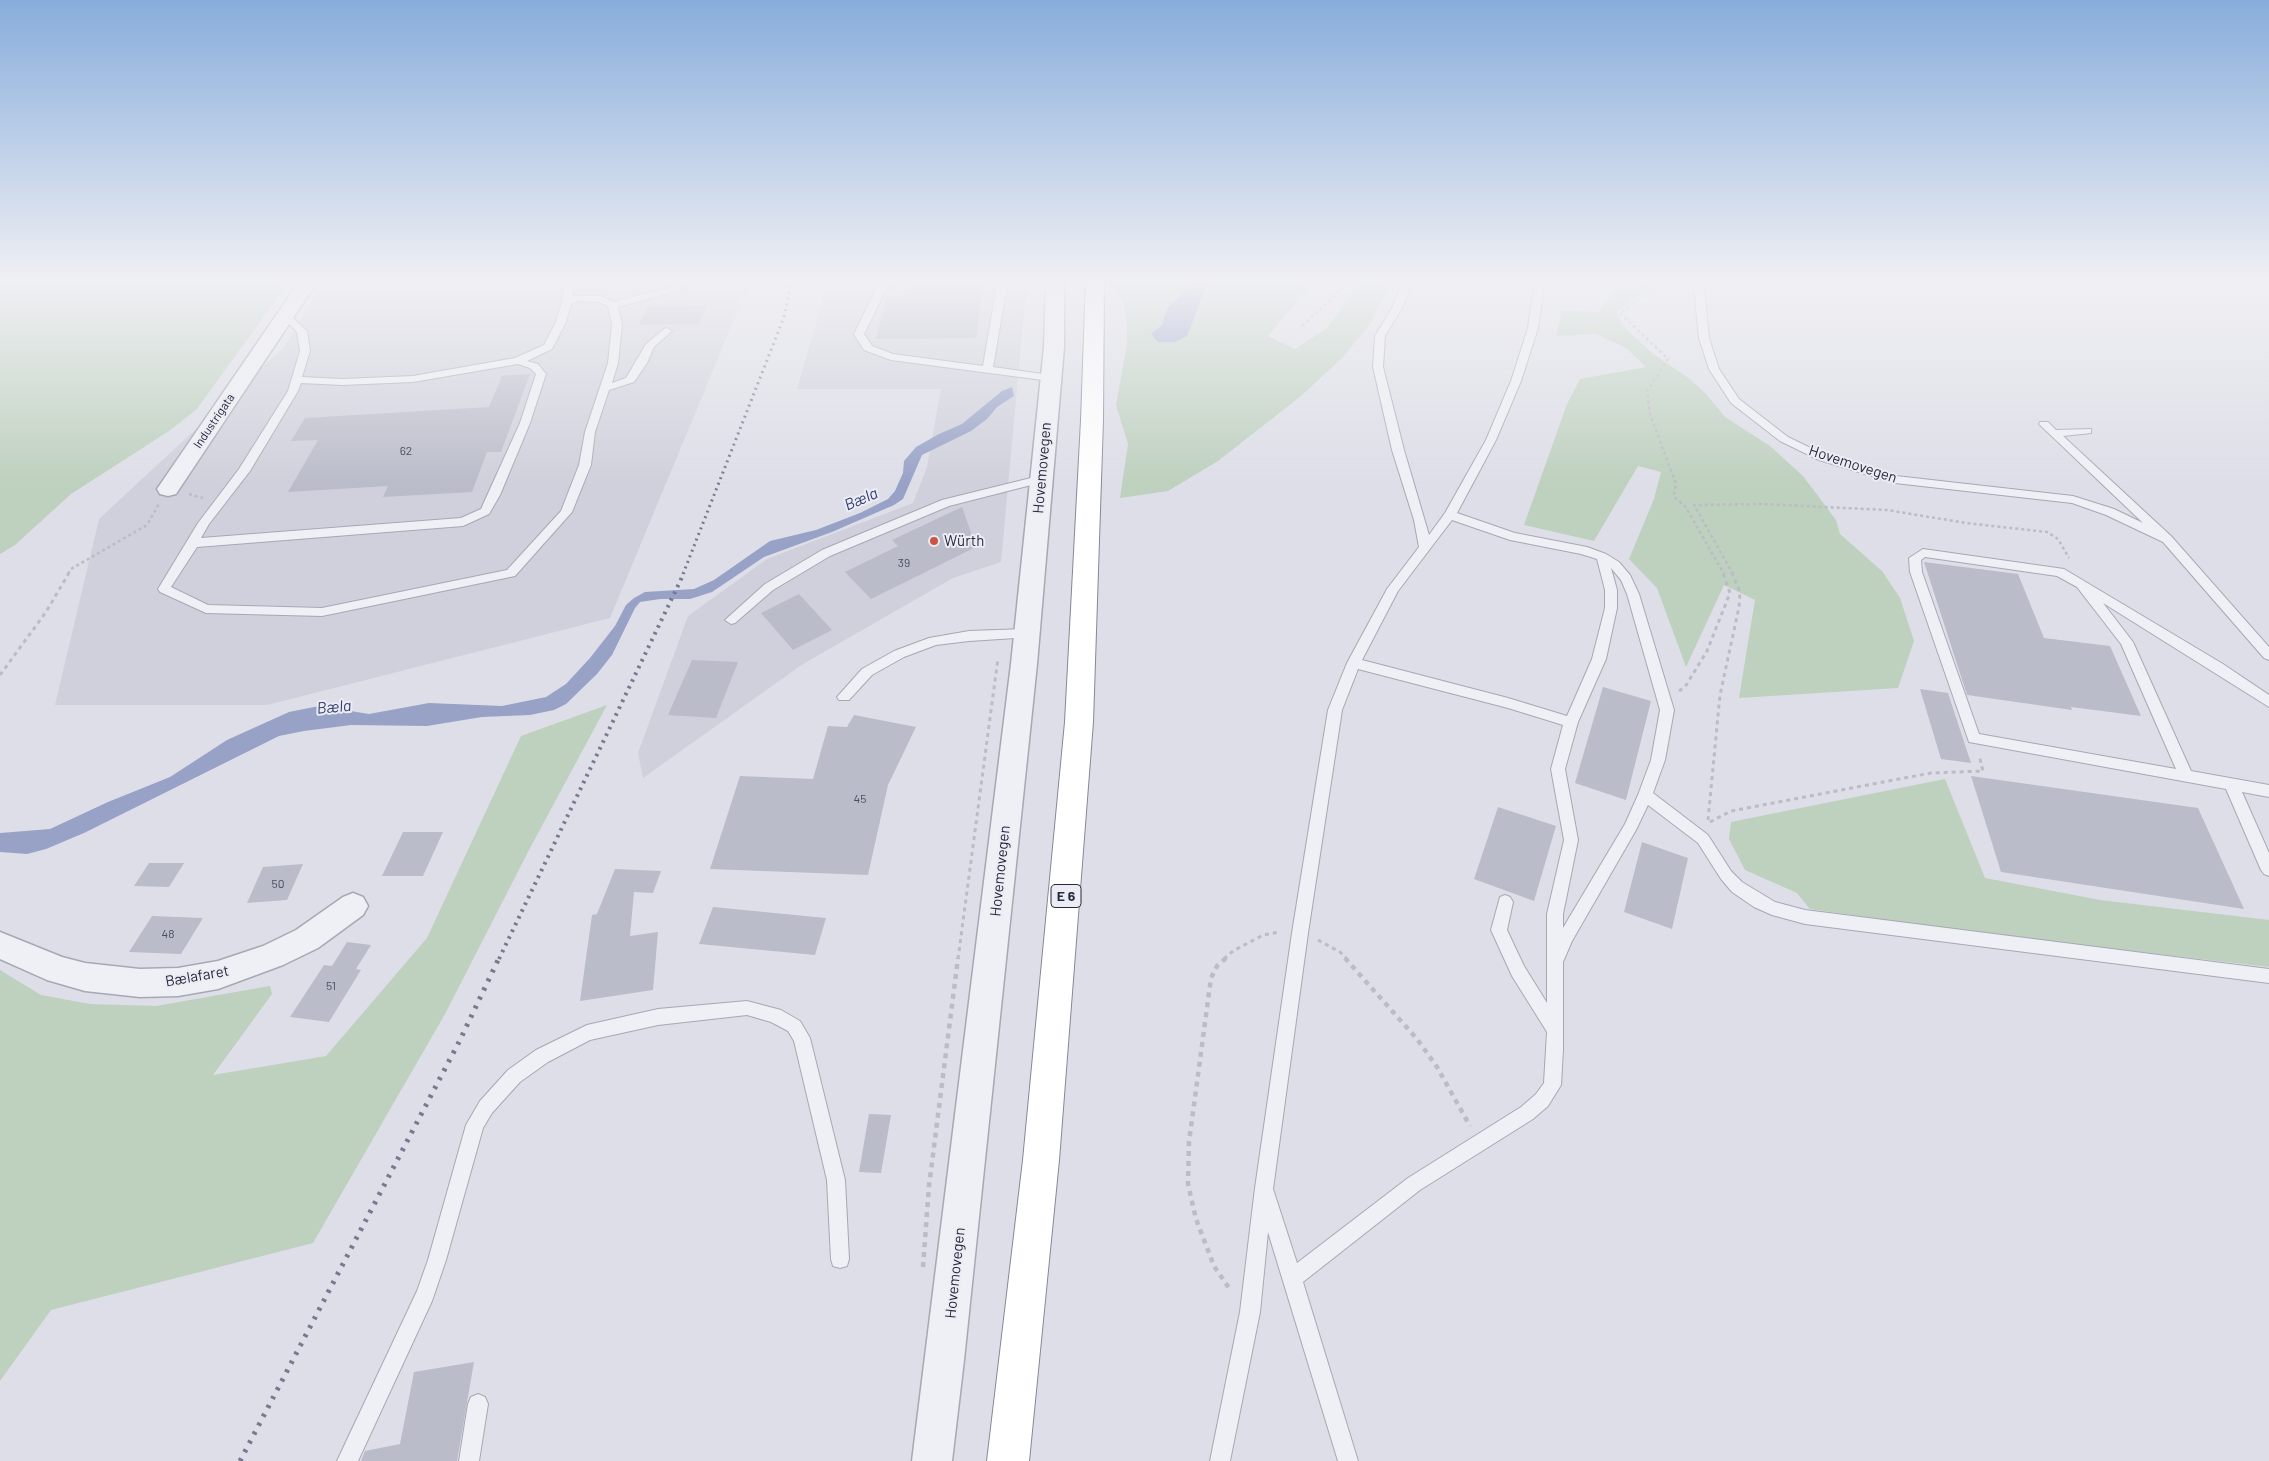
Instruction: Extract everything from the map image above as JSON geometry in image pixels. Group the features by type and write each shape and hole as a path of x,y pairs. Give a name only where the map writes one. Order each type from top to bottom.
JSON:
{"highway":[{"name":"E 6","path":"1008,1461 1041,1160 1079,722 1093,347"}],"street":[{"name":"Industrigata","path":"168,489 265,347"},
{"name":"Hovemovegen","path":"932,1461 945,1360 1014,634 1043,478 1044,437 1054,347"},
{"name":"Bælafaret","path":"0,945 58,970 84,977 140,983 178,982 218,974 272,956 307,939 353,906"}],"lane":[{"path":"304,347 293,392 266,436 220,502 164,589 206,609 322,612 511,573 566,512 585,465 590,432 613,363 615,347"},
{"path":"297,380 342,382 413,378 518,361 548,347"},
{"path":"603,389 630,380 642,363 649,347"},
{"path":"867,347 891,357 1050,378"},
{"path":"987,370 991,347"},
{"path":"1379,347 1378,366 1398,450 1420,520 1426,547"},
{"path":"1220,1461 1250,1312 1264,1188 1334,710 1354,663 1393,588 1450,515 1491,440 1516,381 1527,347"},
{"name":"Hovemovegen","path":"1707,347 1714,369 1735,401 1784,438 1823,458 1895,479 2072,500 2110,512 2167,539"},
{"path":"194,543 462,522 485,511 494,495 525,423 541,374 534,366 518,361"},
{"path":"2044,424 2167,539 2269,655"},
{"path":"2054,433 2087,432"},
{"path":"730,620 769,587 826,553 946,502 1017,487 1043,478"},
{"path":"1450,515 1514,537 1583,550 1602,557 1615,565 1626,578 1665,698 1667,710 1664,732 1658,760 1646,794 1631,826 1565,939 1556,962"},
{"path":"2269,702 2218,667 2060,572 1923,553 1915,558 1916,572 1974,738 2269,792"},
{"path":"1292,1278 1414,1184 1527,1112 1542,1100 1552,1086 1555,1030 1555,914 1570,840 1558,768 1571,722 1599,659 1611,608 1611,590 1602,557"},
{"path":"2081,584 2127,642 2186,776"},
{"path":"844,697 867,672 899,654 940,640 1014,634"},
{"path":"1354,663 1508,703 1571,722"},
{"path":"2231,784 2269,870"},
{"path":"1646,794 1703,838 1726,875 1737,887 1758,902 1772,908 1805,917 2269,976"},
{"path":"1504,902 1499,930 1518,971 1555,1030"},
{"path":"347,1461 425,1294 437,1260 475,1125 486,1107 514,1076 542,1056 587,1033 658,1017 747,1008 775,1015 794,1026 802,1038 836,1180 840,1259"},
{"path":"1264,1188 1348,1461"},
{"path":"469,1461 478,1404"}],"path":[{"path":"1659,347 1668,359 1647,391 1650,414 1676,484 1674,493 1676,500 1685,506 1727,580 1730,593 1707,651 1685,687 1665,698"},
{"path":"0,675 46,612 71,569 146,524 168,489 220,502"},
{"path":"1974,738 1983,771 1931,773 1750,807 1731,811 1708,823 1720,694 1739,607 1740,592 1736,580 1694,505 1761,504 1887,510 1966,523 2047,532 2058,539 2081,584"},
{"path":"922,1275 928,1194 937,1118 1014,634"}],"shaded area":[{"path":"284,347 723,347 610,618 267,705 55,705 99,519"},
{"path":"809,347 1021,347 1001,562 953,578 803,664 643,778 638,753 688,616 767,559 913,503 927,467 941,389 797,389"}],"green space":[{"path":"0,347 242,347 197,409 169,431 71,494 15,545 0,554"},
{"path":"1126,347 1291,347 1295,349 1298,347 1351,347 1342,358 1301,396 1218,461 1168,491 1120,498 1128,444 1116,405"},
{"path":"1624,347 1646,347 1690,379 1707,395 1725,417 1770,446 1803,476 1836,520 1840,534 1882,571 1900,598 1914,641 1898,688 1739,698 1755,600 1724,585 1686,667 1657,588 1629,559 1654,499 1661,472 1638,466 1594,541 1524,525 1567,404 1580,379 1646,367"},
{"path":"607,705 529,850 445,1014 313,1243 51,1310 0,1381 0,970 41,995 90,1004 156,1006 270,986 272,994 213,1075 326,1056 427,938 521,736"},
{"path":"1945,779 1985,878 2100,900 2269,920 2269,967 1963,931 1810,909 1797,893 1745,870 1729,839 1731,822"}],"water":[{"path":"1012,387 1014,396 997,407 987,419 971,431 922,455 903,499 894,505 832,532 764,557 712,592 690,599 660,599 640,602 635,608 612,655 597,674 566,704 554,710 530,715 482,717 427,726 351,725 279,736 84,833 46,849 27,854 0,852 0,833 50,829 108,802 170,777 227,740 289,712 319,706 369,714 429,703 502,706 546,697 566,684 590,658 615,626 626,605 634,598 645,592 694,589 714,580 770,541 816,530 860,513 888,499 895,491 903,473 904,461 916,447 962,424 1002,391"}],"building":[{"path":"530,374 501,452 487,452 472,492 383,497 388,486 288,492 318,440 291,441 305,418 489,407 502,376"},
{"path":"962,507 976,547 871,599 845,572 898,546 892,540"},
{"path":"1924,562 2018,574 2044,638 2110,646 2141,716 2071,707 2072,710 1967,695"},
{"path":"799,594 832,630 793,650 761,613"},
{"path":"692,660 738,662 716,718 668,715"},
{"path":"1603,687 1651,701 1626,800 1575,783"},
{"path":"1920,689 1948,693 1971,763 1941,759"},
{"path":"854,715 916,727 888,785 868,875 710,869 740,776 813,779 828,726 847,727"},
{"path":"1971,776 2198,808 2244,909 2001,872"},
{"path":"1498,807 1556,826 1534,901 1474,879"},
{"path":"403,832 443,832 423,876 382,876"},
{"path":"1642,842 1688,858 1672,929 1624,912"},
{"path":"149,863 184,863 169,887 134,886"},
{"path":"303,864 287,900 247,903 263,867"},
{"path":"615,869 661,871 653,893 634,892 630,936 658,932 653,990 580,1001 592,915 597,914"},
{"path":"713,907 826,918 815,955 699,944"},
{"path":"152,916 203,918 181,954 129,952"},
{"path":"347,942 371,945 356,969 361,970 329,1022 290,1017 324,965 332,966"},
{"path":"869,1114 891,1115 881,1173 859,1172"},
{"path":"474,1362 457,1461 361,1461 365,1451 400,1444 414,1372"}],"railway":[{"path":"683,574 772,347"},
{"path":"499,959 684,573"},
{"path":"240,1461 460,1040 499,958"}],"place":[{"name":"Würth","path":"934,541"}],"water label":[{"name":"Bæla","path":"861,499"},
{"name":"Bæla","path":"334,707"}]}
